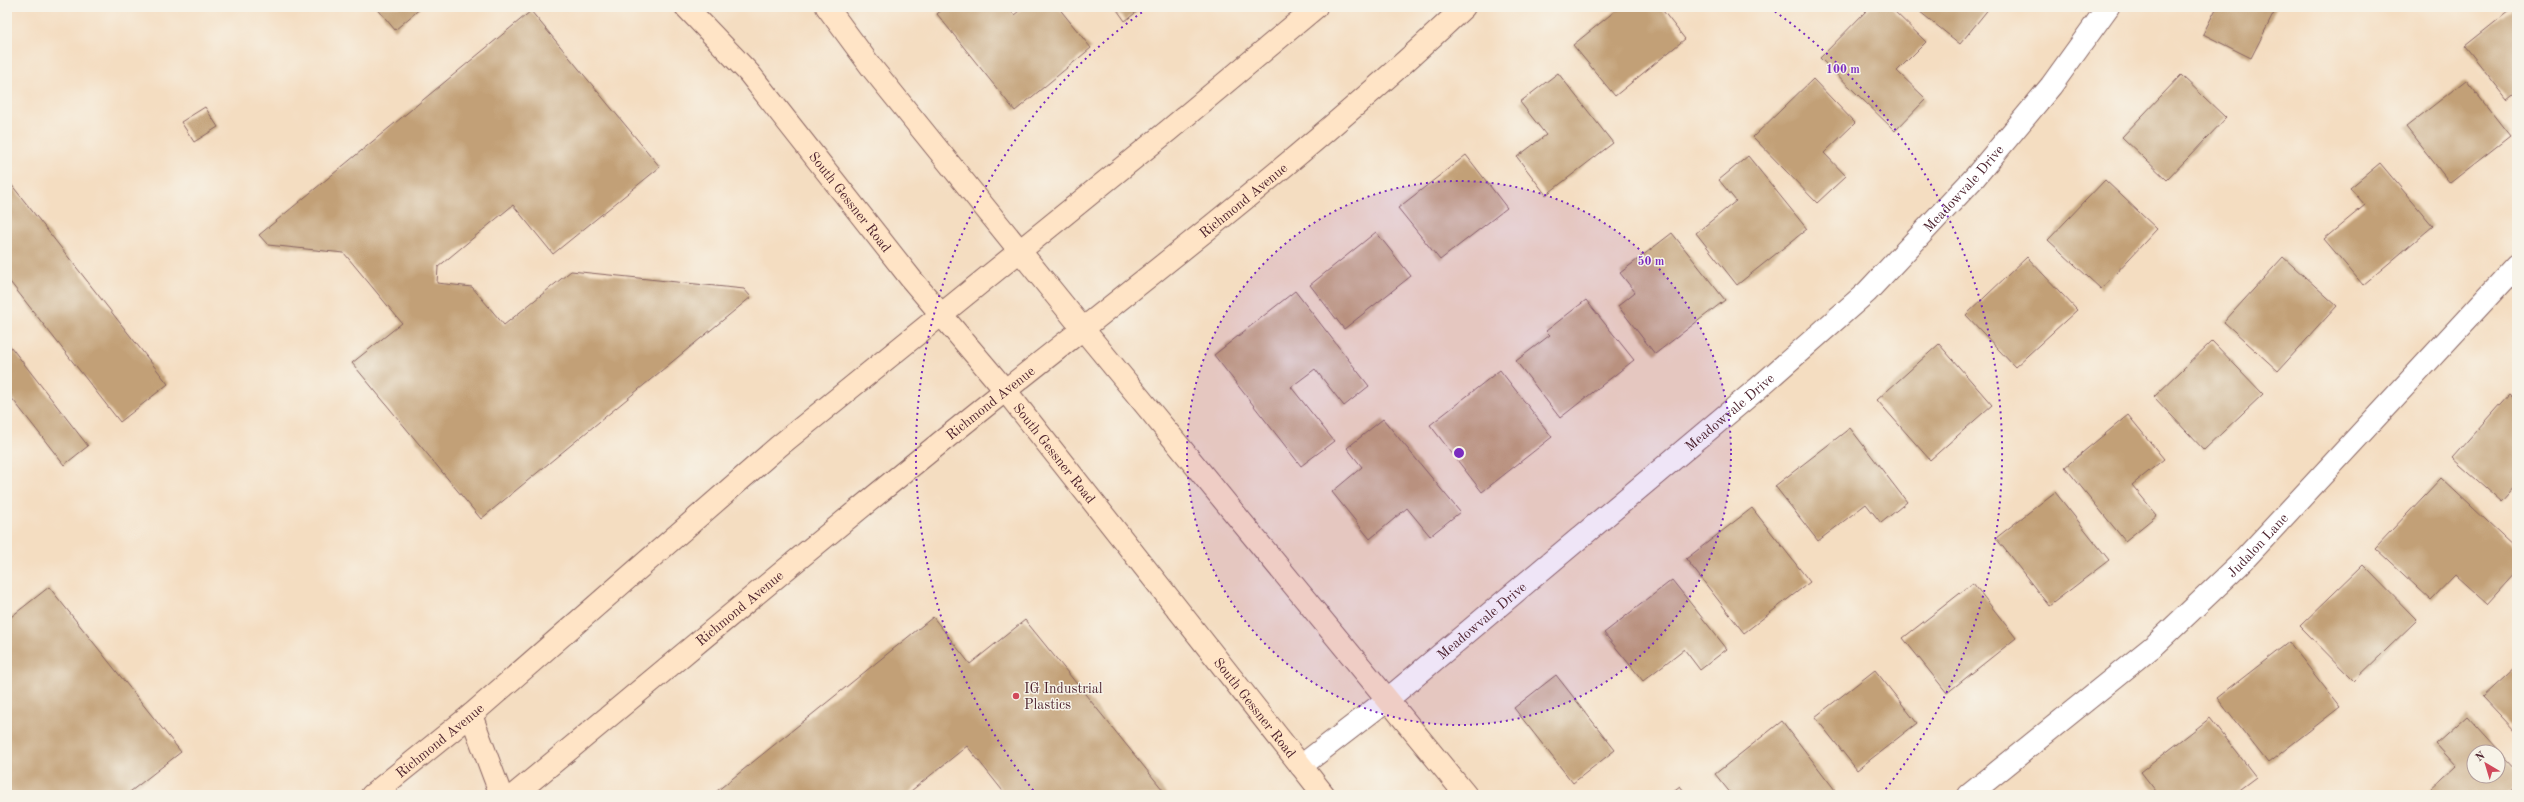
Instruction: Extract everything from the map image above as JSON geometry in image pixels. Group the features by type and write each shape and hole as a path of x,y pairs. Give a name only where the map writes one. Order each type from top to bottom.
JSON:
{"main road":[{"name":"South Gessner Road","path":"686,7 749,73 912,280 942,313 1005,390 1324,795"},
{"path":"827,7 872,68 1020,249 1083,329 1466,795"},
{"name":"Richmond Avenue","path":"372,795 471,715 779,446 1020,249 1169,130 1316,7"},
{"name":"Richmond Avenue","path":"514,795 1005,390 1083,329 1328,129 1399,69 1464,7"},
{"path":"471,715 501,795"}],"street":[{"name":"Meadowvale Drive","path":"1301,766 1388,699 1757,389 1866,292 1985,165 2051,86 2108,7"},
{"name":"Judalon Lane","path":"1969,795 2156,644 2239,565 2517,265"}],"building":[{"path":"376,7 422,7 395,30"},
{"path":"945,7 1008,7 1014,15 1024,7 1058,7 1091,48 1015,111 937,14"},
{"path":"1115,7 1143,7 1125,21"},
{"path":"1620,7 1660,7 1685,39 1615,96 1573,45"},
{"path":"1870,7 1890,7 1926,42 1897,71 1926,99 1895,131 1820,58"},
{"path":"1914,7 1990,7 1960,44"},
{"path":"2217,7 2277,7 2251,58 2203,34"},
{"path":"2514,7 2517,7 2517,91 2507,99 2465,46"},
{"path":"531,11 660,167 553,254 513,205 438,267 437,283 472,287 504,325 571,271 744,289 751,297 481,519 352,363 402,323 344,253 268,245 259,235"},
{"path":"1558,73 1613,143 1546,195 1517,157 1546,135 1520,102"},
{"path":"2181,75 2226,118 2167,180 2122,137"},
{"path":"1813,79 1855,123 1824,153 1846,176 1817,203 1753,137"},
{"path":"2466,80 2510,136 2450,183 2406,127"},
{"path":"205,107 218,127 194,142 181,122"},
{"path":"1466,155 1507,208 1440,260 1398,208"},
{"path":"1748,156 1807,229 1737,285 1696,233 1736,201 1719,180"},
{"path":"2380,163 2433,226 2363,285 2324,239 2365,205 2350,188"},
{"path":"7,179 168,384 120,422 7,278"},
{"path":"2105,180 2157,229 2101,289 2048,240"},
{"path":"1376,232 1411,276 1344,329 1310,285"},
{"path":"1672,233 1725,300 1655,354 1618,306 1635,292 1620,273"},
{"path":"2027,257 2077,310 2015,367 1966,315"},
{"path":"2283,257 2337,306 2278,371 2224,322"},
{"path":"1295,291 1369,386 1344,406 1315,369 1291,387 1334,441 1301,466 1214,355"},
{"path":"1586,300 1634,360 1560,418 1516,361 1550,335 1546,331"},
{"path":"2212,341 2263,394 2204,450 2154,397"},
{"path":"7,342 88,446 64,465 7,392"},
{"path":"1939,344 1992,405 1930,460 1877,400"},
{"path":"1500,370 1552,437 1482,492 1430,425"},
{"path":"2509,394 2517,401 2517,485 2502,502 2452,458"},
{"path":"2128,415 2164,459 2132,485 2157,515 2125,541 2065,467"},
{"path":"1383,419 1460,512 1430,536 1407,508 1370,539 1332,492 1362,467 1347,448"},
{"path":"1850,428 1907,502 1881,523 1866,504 1818,541 1775,486"},
{"path":"2441,478 2517,549 2517,571 2487,604 2455,575 2431,600 2375,548"},
{"path":"2055,492 2109,560 2049,606 1996,538"},
{"path":"1752,508 1810,582 1744,633 1686,559"},
{"path":"2363,565 2417,620 2354,681 2300,626"},
{"path":"1672,580 1727,649 1700,670 1684,649 1643,681 1604,633"},
{"path":"1973,583 2016,638 1947,693 1903,638"},
{"path":"49,587 181,752 126,795 7,795 7,620"},
{"path":"933,617 970,664 1025,620 1167,795 1006,795 967,746 906,795 712,795"},
{"path":"2289,642 2340,707 2268,763 2217,698"},
{"path":"2517,666 2517,733 2483,697"},
{"path":"1875,670 1917,723 1857,770 1815,717"},
{"path":"1556,675 1615,750 1573,783 1514,708"},
{"path":"2467,716 2492,744 2466,744 2466,784 2506,784 2506,759 2517,771 2517,784 2505,795 2431,795 2428,792 2456,766 2436,744"},
{"path":"2210,718 2256,777 2232,795 2159,795 2141,772"},
{"path":"1782,721 1835,790 1828,795 1732,795 1715,774"},
{"path":"1680,786 1687,795 1668,795"}],"place":[{"name":"IG Industrial Plastics","path":"1016,696"}]}
